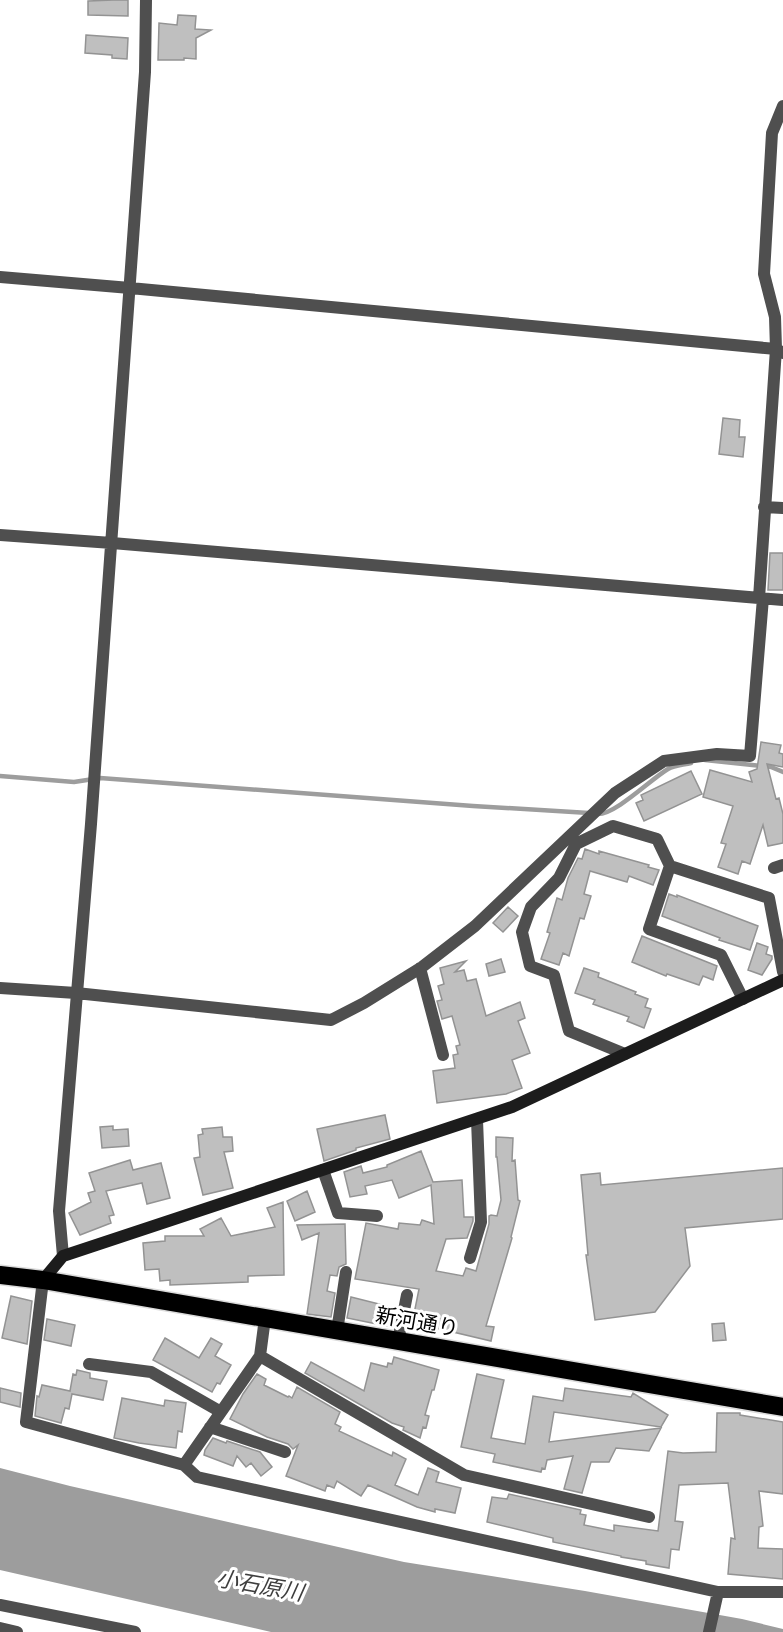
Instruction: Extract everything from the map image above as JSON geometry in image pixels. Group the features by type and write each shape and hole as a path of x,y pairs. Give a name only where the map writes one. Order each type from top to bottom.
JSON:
{"highway":[{"name":"新河通り","path":"0,1275 43,1280 783,1407"}],"street":[{"path":"63,1256 59,1211 112,543 145,72 146,0"},
{"path":"0,988 76,993 331,1020 364,1003 420,968 475,926 615,793 664,761 717,754 750,756 772,387 779,351 775,317 764,274 772,133 783,106"},
{"path":"0,277 779,351"},
{"path":"772,387 783,394"},
{"path":"765,507 783,508"},
{"path":"0,535 783,600"},
{"path":"625,1054 568,1031 554,975 530,966 522,932 531,907 559,878 576,844 613,826 657,839 670,866 649,929 721,956 743,999"},
{"path":"670,866 769,898 783,972"},
{"path":"420,968 443,1055"},
{"path":"783,980 512,1107 63,1256 43,1280 26,1422 183,1465 197,1477 718,1592 783,1592"},
{"path":"470,1258 481,1222 477,1120"},
{"path":"323,1170 338,1213 377,1216"},
{"path":"338,1331 346,1272"},
{"path":"398,1341 407,1295"},
{"path":"183,1465 260,1356 265,1318"},
{"path":"260,1356 464,1475 649,1516"},
{"path":"89,1364 151,1372 220,1412"},
{"path":"210,1427 285,1452"},
{"path":"709,1632 718,1592"},
{"path":"0,1605 135,1632"},
{"path":"0,1628 17,1632"}],"water":[{"name":"小石原川","path":"0,1468 404,1562 742,1619 783,1629 783,1632 271,1632 0,1570"}],"building":[{"path":"128,0 128,16 88,15 88,1"},
{"path":"178,15 196,16 195,29 211,30 196,38 196,59 158,60 159,23 177,25"},
{"path":"86,35 128,38 127,59 112,58 112,55 85,53"},
{"path":"723,418 740,420 739,437 745,437 743,457 719,454"},
{"path":"770,553 783,553 783,590 768,590"},
{"path":"761,742 781,745 779,753 783,754 783,767 767,764 776,799 779,798 783,814 783,843 768,846 763,825 750,864 742,861 738,874 718,867 726,844 721,843 733,806 703,797 710,770 752,782 749,772 757,769"},
{"path":"691,771 702,794 644,821 636,803 643,800 641,795"},
{"path":"585,849 649,865 648,867 659,870 653,885 629,876 627,882 590,871 584,894 591,896 584,919 580,918 569,956 563,953 559,965 541,959 550,933 547,932 557,898 562,900 568,878 578,858 582,859"},
{"path":"669,894 758,926 750,950 719,940 720,938 662,916"},
{"path":"508,907 518,916 503,932 493,923"},
{"path":"642,936 717,966 713,980 703,976 699,985 667,974 666,976 632,962"},
{"path":"757,943 768,947 766,954 772,956 762,975 748,970"},
{"path":"501,959 505,972 489,976 486,964"},
{"path":"466,961 455,972 464,970 467,981 476,979 486,1016 520,1002 525,1018 518,1021 530,1053 512,1060 522,1088 506,1094 437,1103 433,1071 455,1068 453,1055 458,1054 456,1046 460,1045 452,1016 442,1019 437,1001 442,1000 438,986 444,984 440,968"},
{"path":"584,968 599,973 598,977 648,999 645,1007 651,1009 644,1028 627,1021 629,1017 593,1004 595,1000 575,993"},
{"path":"385,1115 390,1139 356,1148 356,1150 324,1161 317,1129"},
{"path":"113,1126 113,1130 128,1129 129,1146 102,1148 100,1127"},
{"path":"222,1127 223,1137 232,1137 233,1151 224,1152 233,1188 203,1195 194,1158 200,1157 198,1135 203,1134 202,1129"},
{"path":"496,1137 513,1138 512,1161 515,1160 518,1200 520,1201 512,1238 486,1326 494,1327 491,1341 419,1324 418,1329 409,1327 419,1289 355,1279 366,1223 398,1229 399,1223 420,1225 422,1220 434,1224 431,1185 399,1198 392,1180 365,1186 367,1194 350,1197 344,1172 361,1166 363,1173 387,1167 387,1165 421,1151 433,1182 462,1180 464,1217 473,1217 473,1221 467,1238 446,1239 436,1271 463,1276 466,1268 476,1271 489,1224 489,1216 497,1216 501,1200"},
{"path":"130,1160 133,1170 161,1163 170,1198 147,1204 142,1183 106,1191 114,1215 109,1216 111,1223 80,1235 69,1213 91,1202 88,1193 95,1191 89,1173"},
{"path":"783,1168 783,1219 685,1228 690,1266 655,1312 595,1320 586,1255 588,1255 581,1175 600,1173 601,1185"},
{"path":"307,1191 315,1212 295,1221 287,1201"},
{"path":"283,1202 284,1275 248,1276 248,1282 170,1285 170,1280 160,1281 159,1269 145,1270 143,1243 165,1241 165,1236 204,1236 200,1229 221,1218 231,1236 275,1227 267,1208"},
{"path":"345,1224 346,1264 339,1267 337,1276 330,1275 327,1291 335,1293 331,1317 307,1314 319,1233 302,1240 297,1225"},
{"path":"11,1296 32,1301 27,1344 2,1338"},
{"path":"351,1297 391,1307 390,1310 396,1311 392,1327 347,1318"},
{"path":"47,1319 75,1325 71,1346 44,1340"},
{"path":"724,1323 726,1340 713,1341 712,1324"},
{"path":"165,1338 199,1358 211,1338 222,1344 215,1356 231,1365 220,1384 217,1383 212,1392 153,1360"},
{"path":"394,1357 439,1370 425,1415 429,1416 426,1428 423,1427 420,1438 305,1373 311,1362 364,1391 371,1363 387,1367 388,1363 392,1364"},
{"path":"77,1370 90,1373 90,1378 107,1381 103,1400 72,1394 69,1409 65,1408 61,1423 35,1416 37,1396 39,1397 42,1385 70,1391 73,1374 76,1375"},
{"path":"257,1374 266,1379 264,1385 288,1397 292,1398 297,1387 340,1412 335,1424 341,1427 339,1431 392,1456 393,1452 406,1459 395,1485 418,1495 428,1468 439,1472 436,1482 461,1488 455,1513 435,1509 435,1512 417,1507 368,1485 361,1496 337,1481 334,1488 327,1485 325,1491 286,1476 298,1445 293,1449 288,1444 267,1437 230,1419"},
{"path":"477,1374 504,1380 491,1438 525,1444 533,1396 563,1401 565,1388 631,1397 633,1393 668,1415 661,1427 554,1412 549,1442 661,1428 649,1451 616,1448 609,1462 591,1462 582,1493 564,1489 573,1456 547,1460 545,1469 542,1468 541,1472 493,1462 495,1454 461,1447"},
{"path":"0,1388 21,1393 20,1407 0,1402"},
{"path":"122,1398 164,1406 165,1400 186,1403 182,1432 178,1431 176,1448 114,1438"},
{"path":"717,1413 740,1413 740,1415 783,1422 783,1494 759,1491 763,1526 759,1527 758,1548 783,1549 783,1579 728,1574 731,1538 735,1539 728,1483 679,1485 675,1521 683,1522 679,1550 671,1549 669,1568 646,1564 646,1561 553,1542 553,1538 487,1522 492,1497 507,1499 509,1494 581,1510 580,1514 586,1515 584,1525 614,1531 614,1525 658,1531 668,1451 716,1452"},
{"path":"213,1438 260,1452 272,1467 261,1476 251,1463 246,1467 237,1456 233,1466 204,1455"}],"waterway":[{"path":"705,760 771,767 783,772"},
{"path":"598,814 624,802 668,769 691,763"},
{"path":"0,776 74,782 100,778 589,813"}]}
